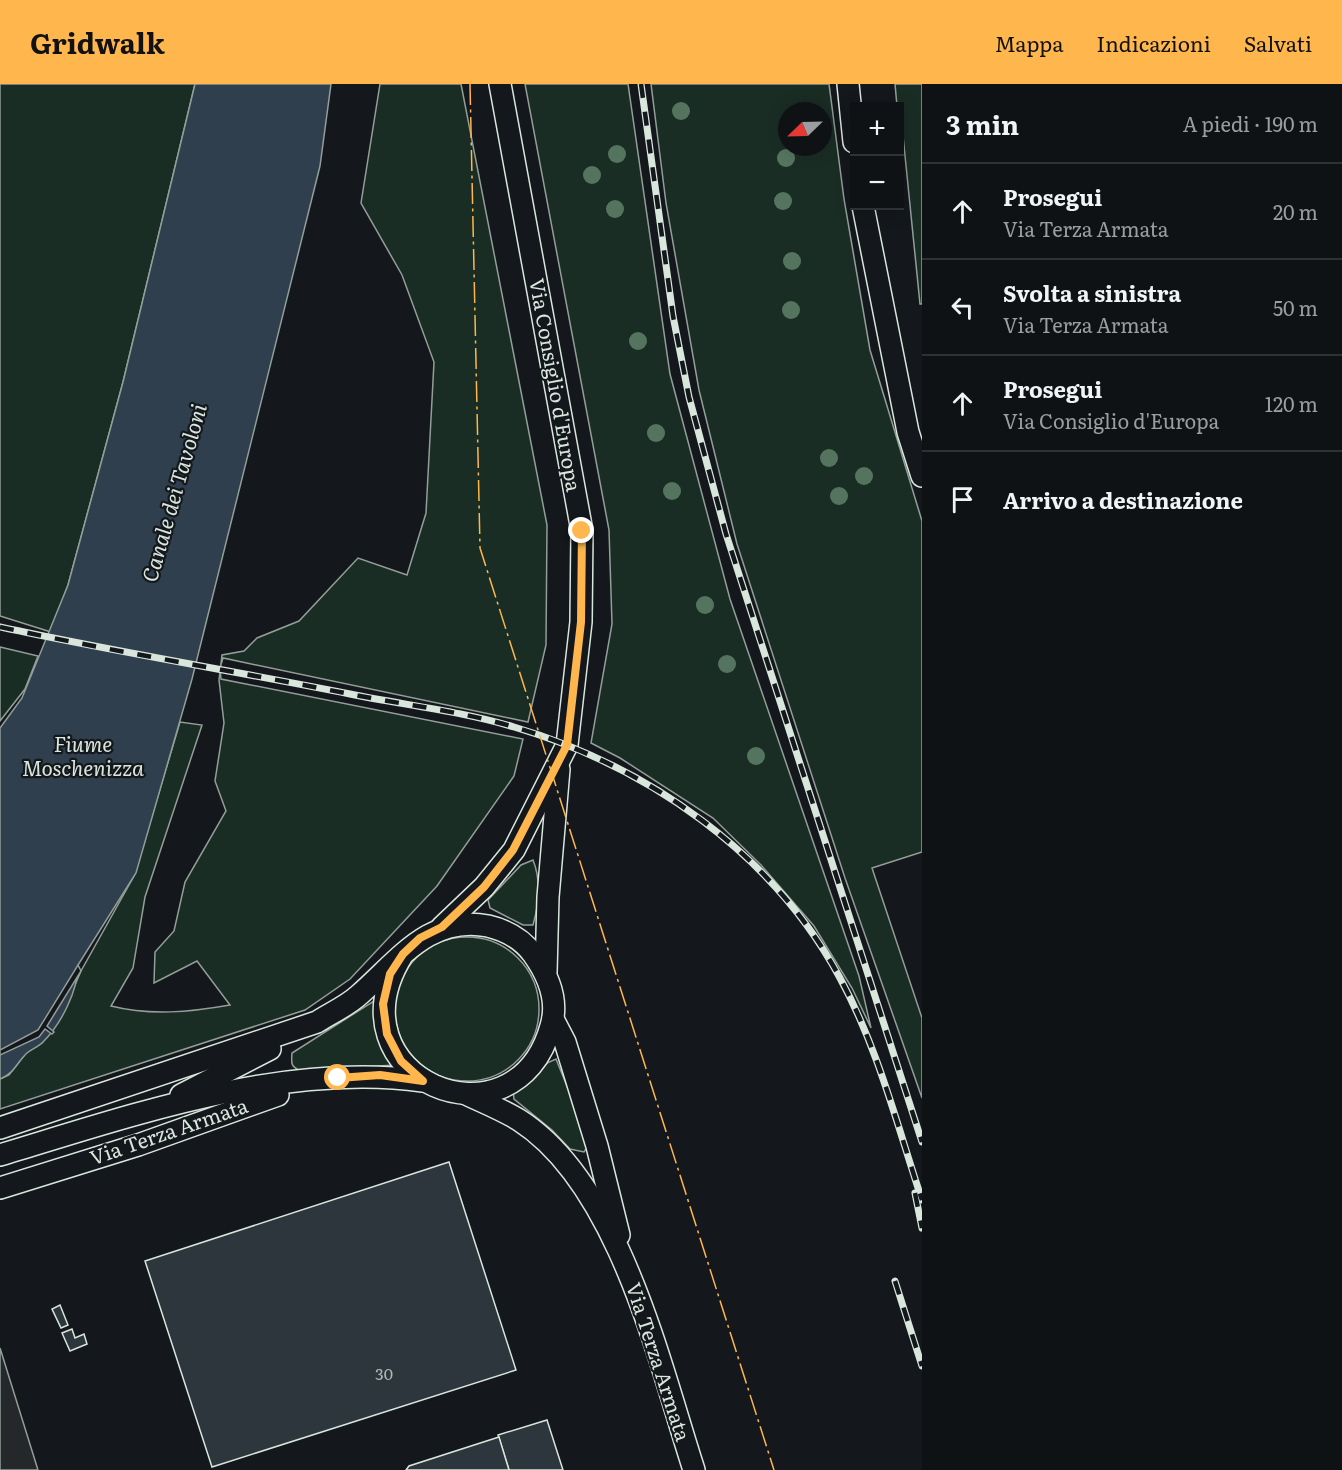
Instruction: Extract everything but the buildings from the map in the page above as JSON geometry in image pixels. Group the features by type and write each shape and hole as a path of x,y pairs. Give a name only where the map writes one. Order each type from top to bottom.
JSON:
{"street":[{"name":"Via Consiglio d'Europa","path":"442,927 484,887 513,850 567,745 581,622 582,531 500,84"},
{"path":"848,84 850,102"},
{"path":"864,210 908,432 922,476"},
{"name":"Via Consiglio d'Europa","path":"546,972 548,897 560,757"},
{"name":"Via Terza Armata","path":"153,1108 240,1066 357,997 420,938 442,927 472,923 502,930 528,947 546,972 553,995 554,1019 547,1043 533,1065 514,1081 498,1088 465,1094"},
{"name":"Via Terza Armata","path":"403,954 390,974 383,1004 387,1034 401,1061 423,1081"},
{"name":"Via Terza Armata","path":"554,1019 565,1042 597,1146 618,1223 621,1253"},
{"name":"Via Terza Armata","path":"0,1128 317,1022"},
{"name":"Via Terza Armata","path":"0,1155 153,1108 271,1085 380,1075 423,1081 443,1090 465,1094 520,1121 568,1166 599,1211 621,1253 694,1470"},
{"name":"Via Terza Armata","path":"0,1188 138,1145 259,1101 338,1078"}],"green space":[{"path":"0,84 195,84 123,382 68,585 51,632 0,616"},
{"path":"380,84 461,84 547,525 546,645 528,722 223,658 221,666 222,655 244,651 257,638 299,621 358,558 407,575 426,513 434,362 402,275 361,203"},
{"path":"525,84 628,84 670,374 730,599 859,976 871,1028 852,988 814,926 761,865 713,818 620,758 591,743 612,624 609,530"},
{"path":"651,84 829,84 831,102 778,102 778,156 832,156 832,107 844,199 870,350 922,521 922,852 872,868 922,1018 922,1098 845,878 737,544 699,390 666,203"},
{"path":"895,84 922,84 922,304 920,304 904,146 904,102 897,102"},
{"path":"0,647 38,656 25,689 0,721"},
{"path":"220,670 221,679 523,739 514,776 437,886 350,979 305,1010 0,1109 0,1079 9,1075 27,1052 42,1043 63,1013 81,971 134,876 180,722 202,725 145,897 133,968 111,1006 141,1011 170,1012 230,1005 197,961 154,983 155,952 174,931 185,882 226,811 215,781 224,723"},
{"path":"533,860 538,884 537,909 533,925 523,925 490,908 488,900 521,865"},
{"path":"467,937 495,942 518,958 534,981 539,1009 534,1037 518,1060 495,1076 467,1081 439,1076 416,1060 400,1037 395,1009 400,981 416,958 439,942"},
{"path":"374,1001 378,1039 395,1065 301,1071 293,1066 292,1053"},
{"path":"556,1059 590,1143 584,1152 570,1149 552,1130 514,1099 513,1090 535,1078 547,1063"}],"shaded area":[{"path":"0,1348 38,1470 0,1470"}],"water":[{"name":"Fiume Moschenizza","path":"195,84 331,84 320,166 192,679 136,873 78,965 72,996 56,1026 43,1042 27,1053 12,1071 0,1079 0,728 22,698 68,585 123,382"}],"pier":[{"path":"78,965 81,971 47,1026 54,1032 52,1034 45,1029 39,1037 0,1055 0,1050 38,1030"}],"railway":[{"path":"641,84 673,316 689,397 726,534 922,1142"},
{"path":"0,627 494,721 563,744 612,765 658,791 702,820 742,854 780,892 812,933 840,978 865,1032 886,1087 922,1200"},
{"path":"915,1193 922,1228"},
{"path":"895,1281 922,1366"}],"power":[{"path":"470,84 480,548 774,1470"}],"route":[{"path":"338,1078 380,1075 423,1081 401,1061 387,1034 383,1004 390,974 403,954 420,938 442,927 484,887 513,850 567,745 581,622 582,531"}],"water label":[{"name":"Canale dei Tavoloni","path":"175,493"}]}
